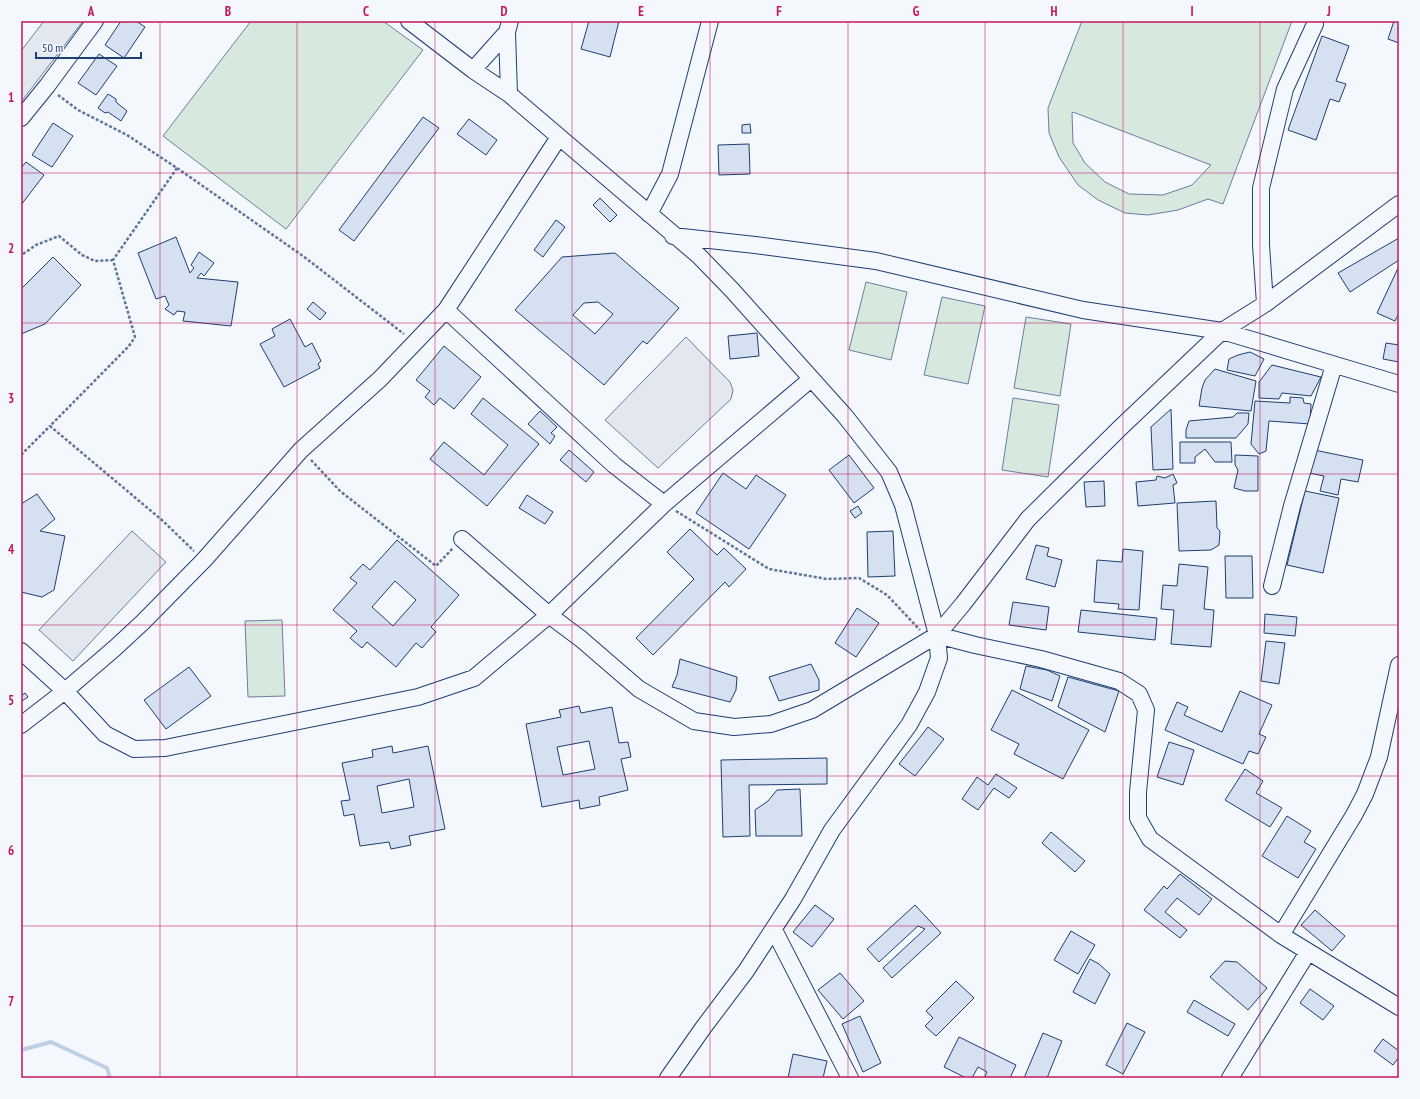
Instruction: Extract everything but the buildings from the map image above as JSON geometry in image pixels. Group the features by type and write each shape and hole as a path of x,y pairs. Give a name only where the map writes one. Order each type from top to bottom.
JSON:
{"street":[{"path":"21,118 47,86 95,21"},
{"path":"409,21 473,70 509,94 699,256 732,290 844,416 888,472 903,505 937,635 939,658 927,692 912,719 832,830 794,899 774,930 668,1078"},
{"path":"649,214 670,174 710,21"},
{"path":"1265,304 1261,245 1261,188 1285,89 1315,24"},
{"path":"473,70 508,27"},
{"path":"508,27 509,94"},
{"path":"21,725 65,691 120,643 204,560 301,450 380,379 446,310 560,137"},
{"path":"462,539 549,615 581,639 639,689 694,721 734,727 771,724 812,710 937,635 963,604 1028,519 1120,428 1222,331 1265,304 1399,204"},
{"path":"674,236 876,261 1083,310 1222,331 1399,384"},
{"path":"446,310 614,465 664,504"},
{"path":"1272,586 1292,506 1334,365"},
{"path":"21,651 65,691 104,734 134,749 165,748 418,697 474,678 549,615 664,504 811,379"},
{"path":"937,635 975,646 1040,659 1120,681 1139,694 1146,710 1138,792 1138,818 1150,839 1281,935 1399,1008"},
{"path":"1281,935 1354,815 1365,794 1379,757 1399,665"},
{"path":"774,930 850,1078"},
{"path":"1230,1078 1308,952"}],"path":[{"path":"47,86 78,110 127,135 177,168 303,256 415,342"},
{"path":"113,260 177,168"},
{"path":"23,254 36,245 59,236 82,255 95,260 113,260"},
{"path":"21,455 129,346 135,337 113,260"},
{"path":"50,426 163,521 204,560"},
{"path":"301,450 340,491 436,566 462,539"},
{"path":"664,504 769,569 827,579 859,578 887,595 921,632"}],"shaded area":[{"path":"44,21 83,21 21,102 21,51"},
{"path":"251,21 383,21 423,50 286,229 163,136"},
{"path":"1082,21 1292,21 1223,204 1208,199 1178,210 1148,215 1125,213 1098,200 1078,185 1059,157 1049,133 1048,108","holes":["1073,112 1211,165 1192,185 1163,195 1129,194 1105,182 1085,163 1073,143"]},
{"path":"866,282 907,292 891,360 849,350"},
{"path":"942,297 985,306 968,384 924,375"},
{"path":"1026,317 1071,324 1060,396 1014,388"},
{"path":"686,337 730,382 733,390 731,399 658,468 605,420"},
{"path":"1013,398 1059,405 1048,477 1002,470"},
{"path":"132,531 166,562 73,661 39,630"},
{"path":"282,620 285,696 248,697 245,621"}],"waterway":[{"path":"21,1050 51,1042 107,1068 110,1078"}]}
